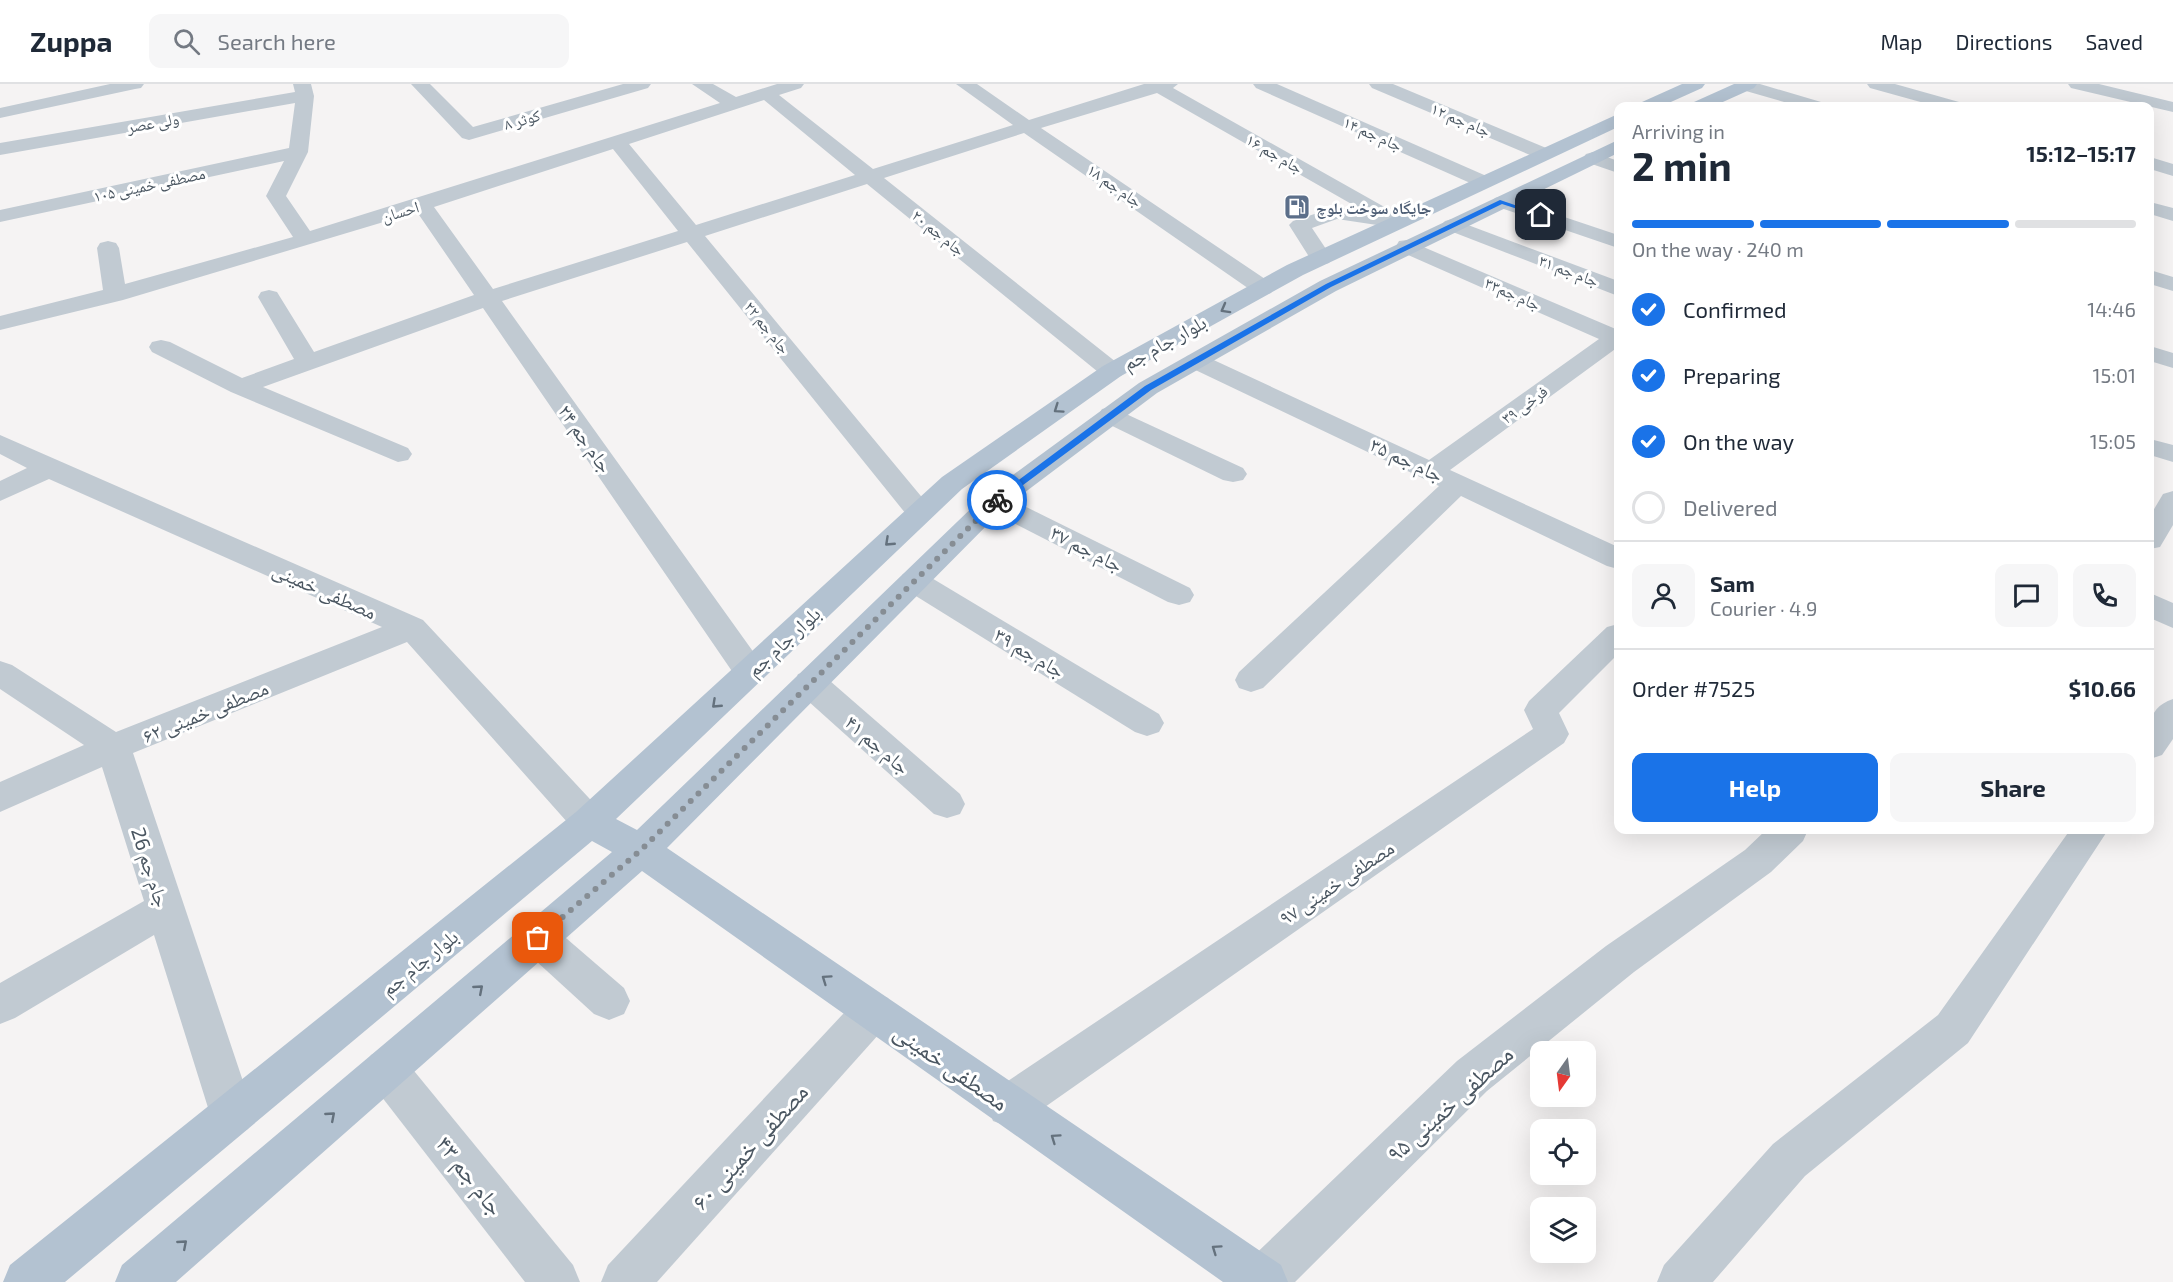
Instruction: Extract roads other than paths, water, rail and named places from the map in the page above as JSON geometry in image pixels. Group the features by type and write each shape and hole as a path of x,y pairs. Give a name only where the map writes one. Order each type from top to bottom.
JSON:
{"main road":[{"path":"1656,102 1696,84"},
{"path":"1709,102 1746,85"},
{"name":"بلوار جام جم","path":"27,1282 589,822 952,483 1112,370 1321,258 1402,234 1452,225 1544,154 1614,122"},
{"name":"بلوار جام جم","path":"139,1282 641,850 994,502 1148,388 1328,286 1402,234 1493,192 1610,157"},
{"path":"1112,370 1148,388"},
{"name":"مصطفی خمینی","path":"589,822 641,850 1263,1282"}],"street":[{"path":"0,113 135,84"},
{"name":"کوثر ۸","path":"420,84 469,134 642,84"},
{"path":"701,84 733,103"},
{"name":"احسان","path":"0,323 115,295 422,204 795,84"},
{"name":"جام جم ۱۸","path":"965,84 1263,288"},
{"name":"جام جم ۱۴","path":"1262,84 1493,192 1614,240"},
{"name":"جام جم ۱۲","path":"1378,84 1544,154"},
{"path":"1398,93 1427,84"},
{"path":"1876,84 1939,102"},
{"path":"2077,84 2141,91 2173,107"},
{"path":"240,387 489,298 1160,85"},
{"name":"جام جم ۱۶","path":"1160,85 1402,234"},
{"path":"1746,85 1802,102"},
{"path":"304,90 298,152 276,196 305,239"},
{"name":"ولی عصر","path":"1,155 304,90"},
{"name":"جام جم ۲۰","path":"766,93 1112,370"},
{"name":"جام جم ۲۲","path":"616,141 920,513"},
{"name":"مصطفی خمینی ۱۰۵","path":"0,216 298,152"},
{"path":"2154,164 2173,170"},
{"path":"104,194 115,214"},
{"name":"جام جم ۲۴","path":"422,204 750,672"},
{"path":"2154,209 2173,215"},
{"name":"جام جم ۳۱","path":"1452,225 1614,287"},
{"name":"جام جم۳۳","path":"1402,234 1614,338"},
{"path":"108,248 115,295"},
{"path":"2154,278 2173,284"},
{"path":"269,297 308,362"},
{"name":"فرخی ۳۹","path":"1432,470 1614,341"},
{"path":"161,347 240,387 398,454"},
{"name":"جام جم ۳۵","path":"1196,361 1608,554"},
{"path":"1111,415 1233,474"},
{"name":"مصطفی خمینی","path":"0,443 48,468 412,628 589,822"},
{"path":"2154,448 2173,454"},
{"path":"0,492 48,468"},
{"path":"1251,680 1458,484"},
{"path":"2154,533 2173,500"},
{"name":"جام جم ۳۷","path":"994,502 1179,595"},
{"path":"1608,554 1614,539"},
{"name":"جام جم ۳۹","path":"914,581 1147,723"},
{"path":"2154,606 2173,617"},
{"name":"مصطفی خمینی ۶۲","path":"0,798 113,747 412,628"},
{"name":"مصطفی خمینی ۹۷","path":"1009,1106 1552,735 1541,710 1614,639"},
{"path":"0,673 113,747"},
{"name":"جام جم ۴۱","path":"810,683 947,804"},
{"path":"2154,740 2173,712"},
{"name":"جام جم 26","path":"113,747 232,1114"},
{"name":"مصطفی خمینی ۹۵","path":"1263,1282 1472,1077 1620,959 1758,861 1786,834"},
{"path":"1681,1282 1789,1160 1953,1029 2087,834"},
{"path":"0,1005 165,909"},
{"path":"538,938 609,1001"},
{"name":"مصطفی خمینی ۶۰","path":"625,1282 873,1011"},
{"name":"جام جم ۴۳","path":"386,1069 556,1282"}],"place":[{"name":"جایگاه سوخت بلوچ","path":"1297,207"}]}
